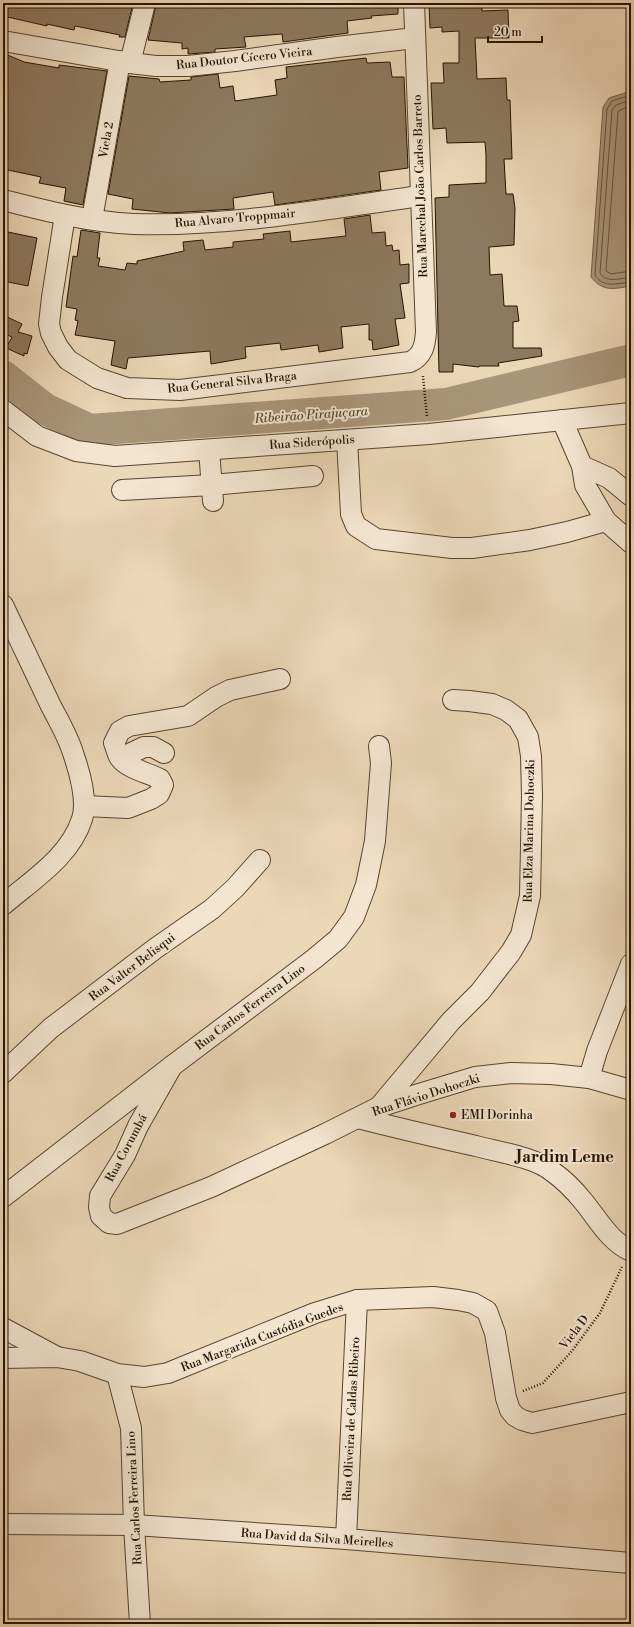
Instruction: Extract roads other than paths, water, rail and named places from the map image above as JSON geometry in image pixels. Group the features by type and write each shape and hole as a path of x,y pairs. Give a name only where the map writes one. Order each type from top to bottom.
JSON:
{"street":[{"name":"Viela 2","path":"92,219 125,62 145,3"},
{"name":"Rua Marechal João Carlos Barreto","path":"410,362 420,355 423,349 426,332 414,3"},
{"name":"Rua Doutor Cícero Vieira","path":"3,41 125,62 156,66 188,66 415,38"},
{"name":"Rua Alvaro Troppmair","path":"3,200 65,215 92,219 132,224 188,224 275,215 420,196"},
{"name":"Rua General Silva Braga","path":"65,215 49,324 51,333 58,347 68,360 97,378 127,388 180,390 410,362"},
{"name":"Rua Siderópolis","path":"3,410 37,436 76,451 115,456 428,434 631,413"},
{"path":"562,420 582,466 585,485 606,521 631,543"},
{"path":"347,440 351,514 356,526 376,539 452,548 472,548 530,540 567,532 606,521"},
{"path":"209,450 213,493"},
{"path":"582,466 609,478 631,496"},
{"path":"122,490 213,493 313,476"},
{"path":"3,605 73,752 81,783 84,806 82,818 75,834 63,852 50,866 3,905"},
{"path":"84,806 128,808 151,800 159,794 162,785 160,780 133,767 121,758 114,742 120,731 130,726 188,716 216,697 230,690 280,679"},
{"name":"Rua Elza Marina Dohoczki","path":"379,1107 451,1021 480,992 511,952 521,935 530,896 532,795 531,756 528,737 518,719 506,710 492,704 453,700"},
{"name":"Rua Carlos Ferreira Lino","path":"3,1197 172,1066 314,959 338,939 354,917 366,885 375,841 381,763 379,746"},
{"path":"121,758 144,747 153,747 164,753"},
{"name":"Rua Valter Belisqui","path":"3,1073 51,1028 156,948 212,909 235,888 260,860"},
{"path":"589,1078 597,1051 631,964"},
{"name":"Rua Corumbá","path":"117,1224 110,1223 101,1216 98,1207 100,1196 125,1155 138,1126 172,1066"},
{"name":"Rua Flávio Dohoczki","path":"117,1224 211,1187 379,1107 475,1077 511,1073 551,1074 589,1078 631,1090"},
{"path":"358,1118 491,1150 541,1165 552,1171 572,1189 584,1201 608,1234 620,1245 631,1251"},
{"name":"Rua Margarida Custódia Guedes","path":"57,1358 80,1361 117,1374 144,1377 168,1373 315,1313 357,1300 433,1297 473,1303 487,1311 495,1333 506,1398 510,1410 515,1416 522,1420 532,1423 631,1402"},
{"name":"Rua Oliveira de Caldas Ribeiro","path":"346,1539 357,1300"},
{"path":"3,1328 57,1358"},
{"path":"3,1358 57,1358"},
{"name":"Rua Carlos Ferreira Lino","path":"117,1374 131,1428 134,1525 140,1624"},
{"name":"Rua David da Silva Meirelles","path":"3,1524 134,1525 346,1539 631,1563"}],"water":[{"path":"631,91 631,286 609,288 595,282 591,277 603,107 609,98"}],"waterway":[{"name":"Ribeirão Pirajuçara","path":"3,376 45,409 90,430 446,404 631,360"}],"place":[{"name":"EMI Dorinha","path":"453,1115"}],"district":[{"name":"Jardim Leme","path":"565,1156"}]}
